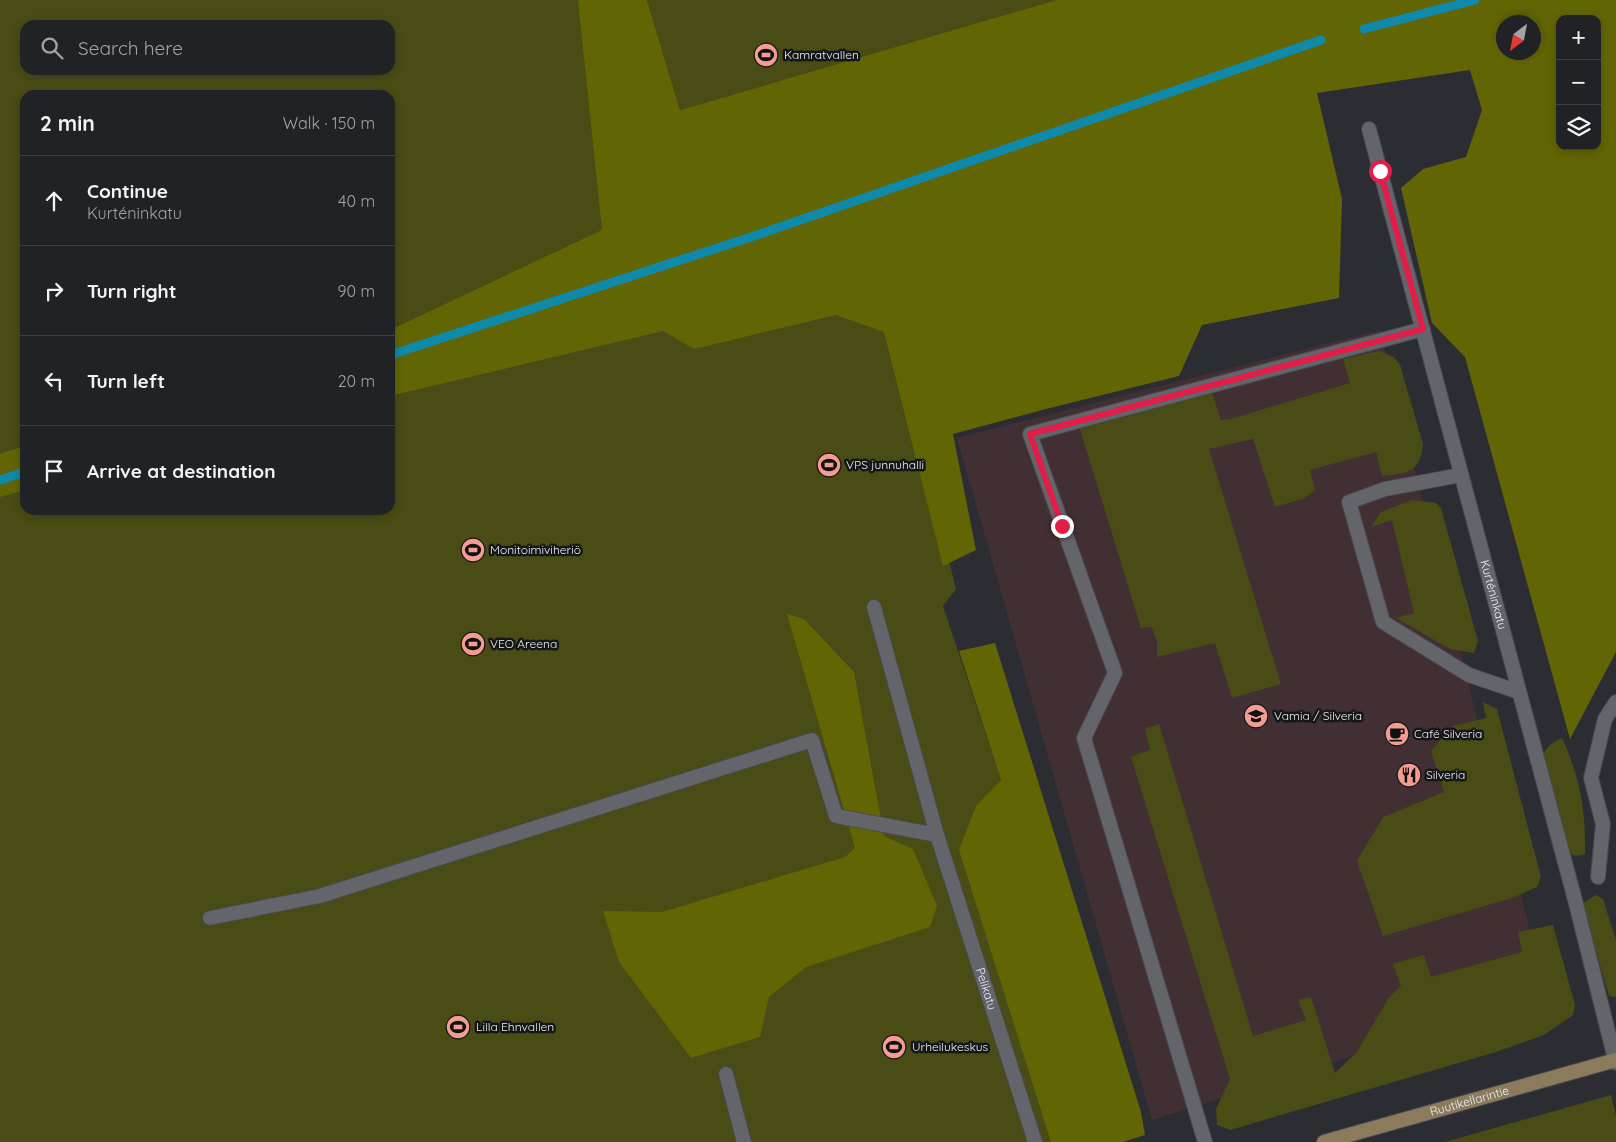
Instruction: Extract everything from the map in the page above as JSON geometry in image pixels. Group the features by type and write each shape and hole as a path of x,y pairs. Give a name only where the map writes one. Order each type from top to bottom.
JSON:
{"main road":[{"name":"Ruutikellarintie","path":"1324,1142 1616,1061"}],"street":[{"name":"Kurténinkatu","path":"1370,129 1616,1061"},
{"path":"1205,1142 1084,738 1115,673 1030,434 1423,329"},
{"path":"1461,475 1385,489 1349,502 1383,622 1469,675 1519,692"},
{"name":"Pelikatu","path":"874,607 937,835 1035,1142"},
{"path":"1598,877 1603,824 1591,778 1605,719 1616,702"},
{"path":"210,918 320,896 812,740 836,816 937,835"},
{"path":"726,1074 744,1142"}],"shaded area":[{"name":"Monitoimiviheriö","path":"0,0 585,0 614,219 880,284 956,589 943,606 1001,780 1051,1142 0,1142"},
{"path":"578,0 647,0 680,110 1056,0 1616,0 1616,652 1570,739 1465,357 1432,323 1401,188 1423,169 1466,157 1482,110 1470,70 1317,93 1342,199 1339,298 1202,325 1179,376 953,434 976,550 943,566 884,332 836,315 694,349 663,331 395,395 395,328 602,230"},
{"name":"Kamratvallen","path":"647,0 1056,0 680,110"},
{"name":"Vamia / Silveria","path":"1380,330 1546,995 1152,1120 957,438"},
{"path":"1379,351 1394,357 1400,365 1423,444 1419,461 1411,470 1382,476 1376,452 1310,470 1315,490 1305,498 1275,507 1253,439 1209,449 1281,684 1232,698 1215,643 1157,657 1157,640 1151,627 1141,628 1080,429 1212,393 1221,420 1231,419 1350,383 1343,359"},
{"path":"20,448 20,491 0,497 0,454"},
{"path":"1412,500 1436,503 1441,508 1478,641 1474,653 1450,649 1396,618 1414,613 1392,520 1371,527 1381,512"},
{"path":"787,614 804,619 854,672 884,836 913,849 937,906 930,927 806,967 769,997 760,1037 691,1058 619,962 603,911 662,912 845,857 855,848"},
{"path":"995,643 1141,1112 1145,1135 1123,1142 1051,1142 959,850 976,806 1001,780 959,651"},
{"path":"1483,702 1497,709 1541,877 1537,887 1512,898 1383,936 1357,861 1383,817 1444,792 1431,751 1453,726 1486,718"},
{"path":"1159,724 1253,1036 1306,1020 1298,1000 1311,997 1335,1073 1357,1052 1388,999 1401,986 1393,964 1424,955 1431,977 1522,952 1518,932 1553,925 1575,1005 1573,1015 1544,1035 1496,1052 1230,1130 1217,1125 1216,1109 1230,1079 1131,757 1150,750 1145,729"},
{"path":"1562,738 1573,767 1583,809 1585,854 1576,856 1571,854 1564,840 1542,758 1549,745"},
{"path":"1596,895 1603,899 1616,940 1616,997 1609,996 1582,904"},
{"path":"1611,1095 1616,1115 1616,1142 1445,1142"}],"waterway":[{"path":"1364,29 1475,0"},
{"path":"395,353 751,237 1321,40"},
{"path":"0,480 20,474"}],"place":[{"name":"Kamratvallen","path":"766,55"},
{"name":"VPS junnuhalli","path":"829,465"},
{"name":"Monitoimiviheriö","path":"473,550"},
{"name":"VEO Areena","path":"473,644"},
{"name":"Vamia / Silveria","path":"1256,716"},
{"name":"Café Silveria","path":"1397,734"},
{"name":"Silveria","path":"1409,775"},
{"name":"Lilla Ehnvallen","path":"458,1027"},
{"name":"Urheilukeskus","path":"894,1047"}],"route":[{"path":"1062,526 1030,434 1423,329 1380,171"}]}
